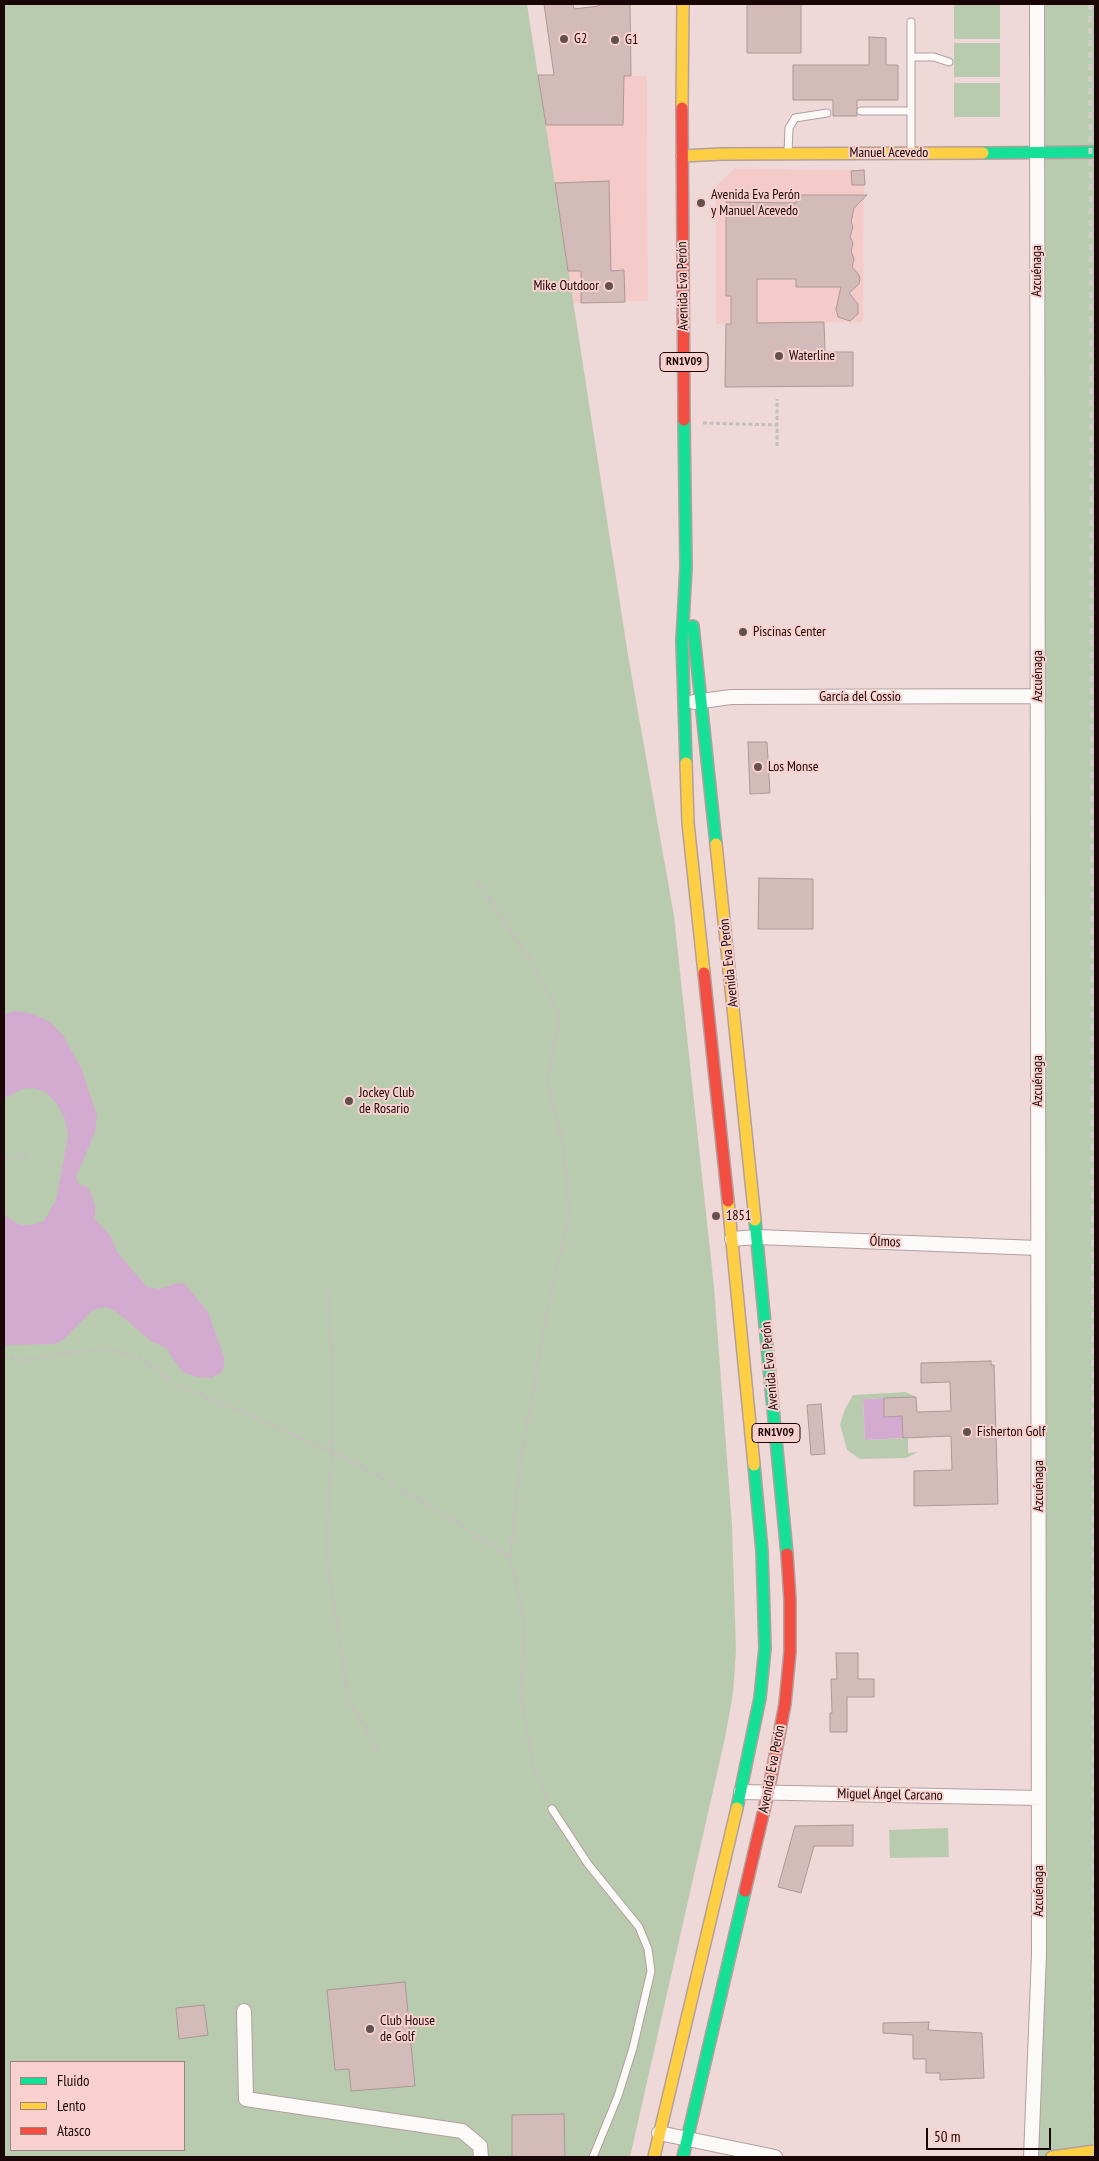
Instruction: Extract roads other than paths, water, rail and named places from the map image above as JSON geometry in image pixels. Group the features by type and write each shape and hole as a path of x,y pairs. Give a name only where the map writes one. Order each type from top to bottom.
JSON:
{"main road":[{"name":"Avenida Eva Perón","path":"654,2157 741,1792 760,1698 765,1601 732,1239 688,823 682,641 686,568 682,156 683,4"},
{"name":"Manuel Acevedo","path":"682,156 788,153 1095,152"},
{"name":"Avenida Eva Perón","path":"683,2157 768,1793 785,1704 790,1652 790,1600 784,1518 758,1237 702,701 686,568"},
{"path":"1052,2157 1095,2151"}],"street":[{"name":"Azcuénaga","path":"1031,2157 1039,1954 1037,4"},
{"name":"García del Cossio","path":"683,704 731,697 1038,696"},
{"name":"Ólmos","path":"732,1239 758,1237 1038,1248"},
{"name":"Miguel Ángel Carcano","path":"741,1792 1039,1798"},
{"path":"244,2011 246,2098 462,2131 480,2146 480,2157"},
{"path":"659,2133 775,2157"}],"lane":[{"path":"911,22 911,153"},
{"path":"911,57 934,58 949,62"},
{"path":"861,111 911,111"},
{"path":"788,153 788,128 795,118 827,113"},
{"path":"552,1809 588,1864 639,1927 648,1950 650,1971 633,2048 618,2096 594,2157"}],"railway":[{"path":"1090,4 1095,2157"}],"place":[{"name":"G2","path":"564,39"},
{"name":"G1","path":"615,40"},
{"name":"Avenida Eva Perón y Manuel Acevedo","path":"701,203"},
{"name":"Mike Outdoor","path":"609,286"},
{"name":"Waterline","path":"779,356"},
{"name":"Piscinas Center","path":"743,632"},
{"name":"Los Monse","path":"758,767"},
{"name":"Jockey Club de Rosario","path":"349,1101"},
{"name":"1851","path":"716,1216"},
{"name":"Fisherton Golf","path":"967,1432"},
{"name":"Club House de Golf","path":"370,2029"}]}
